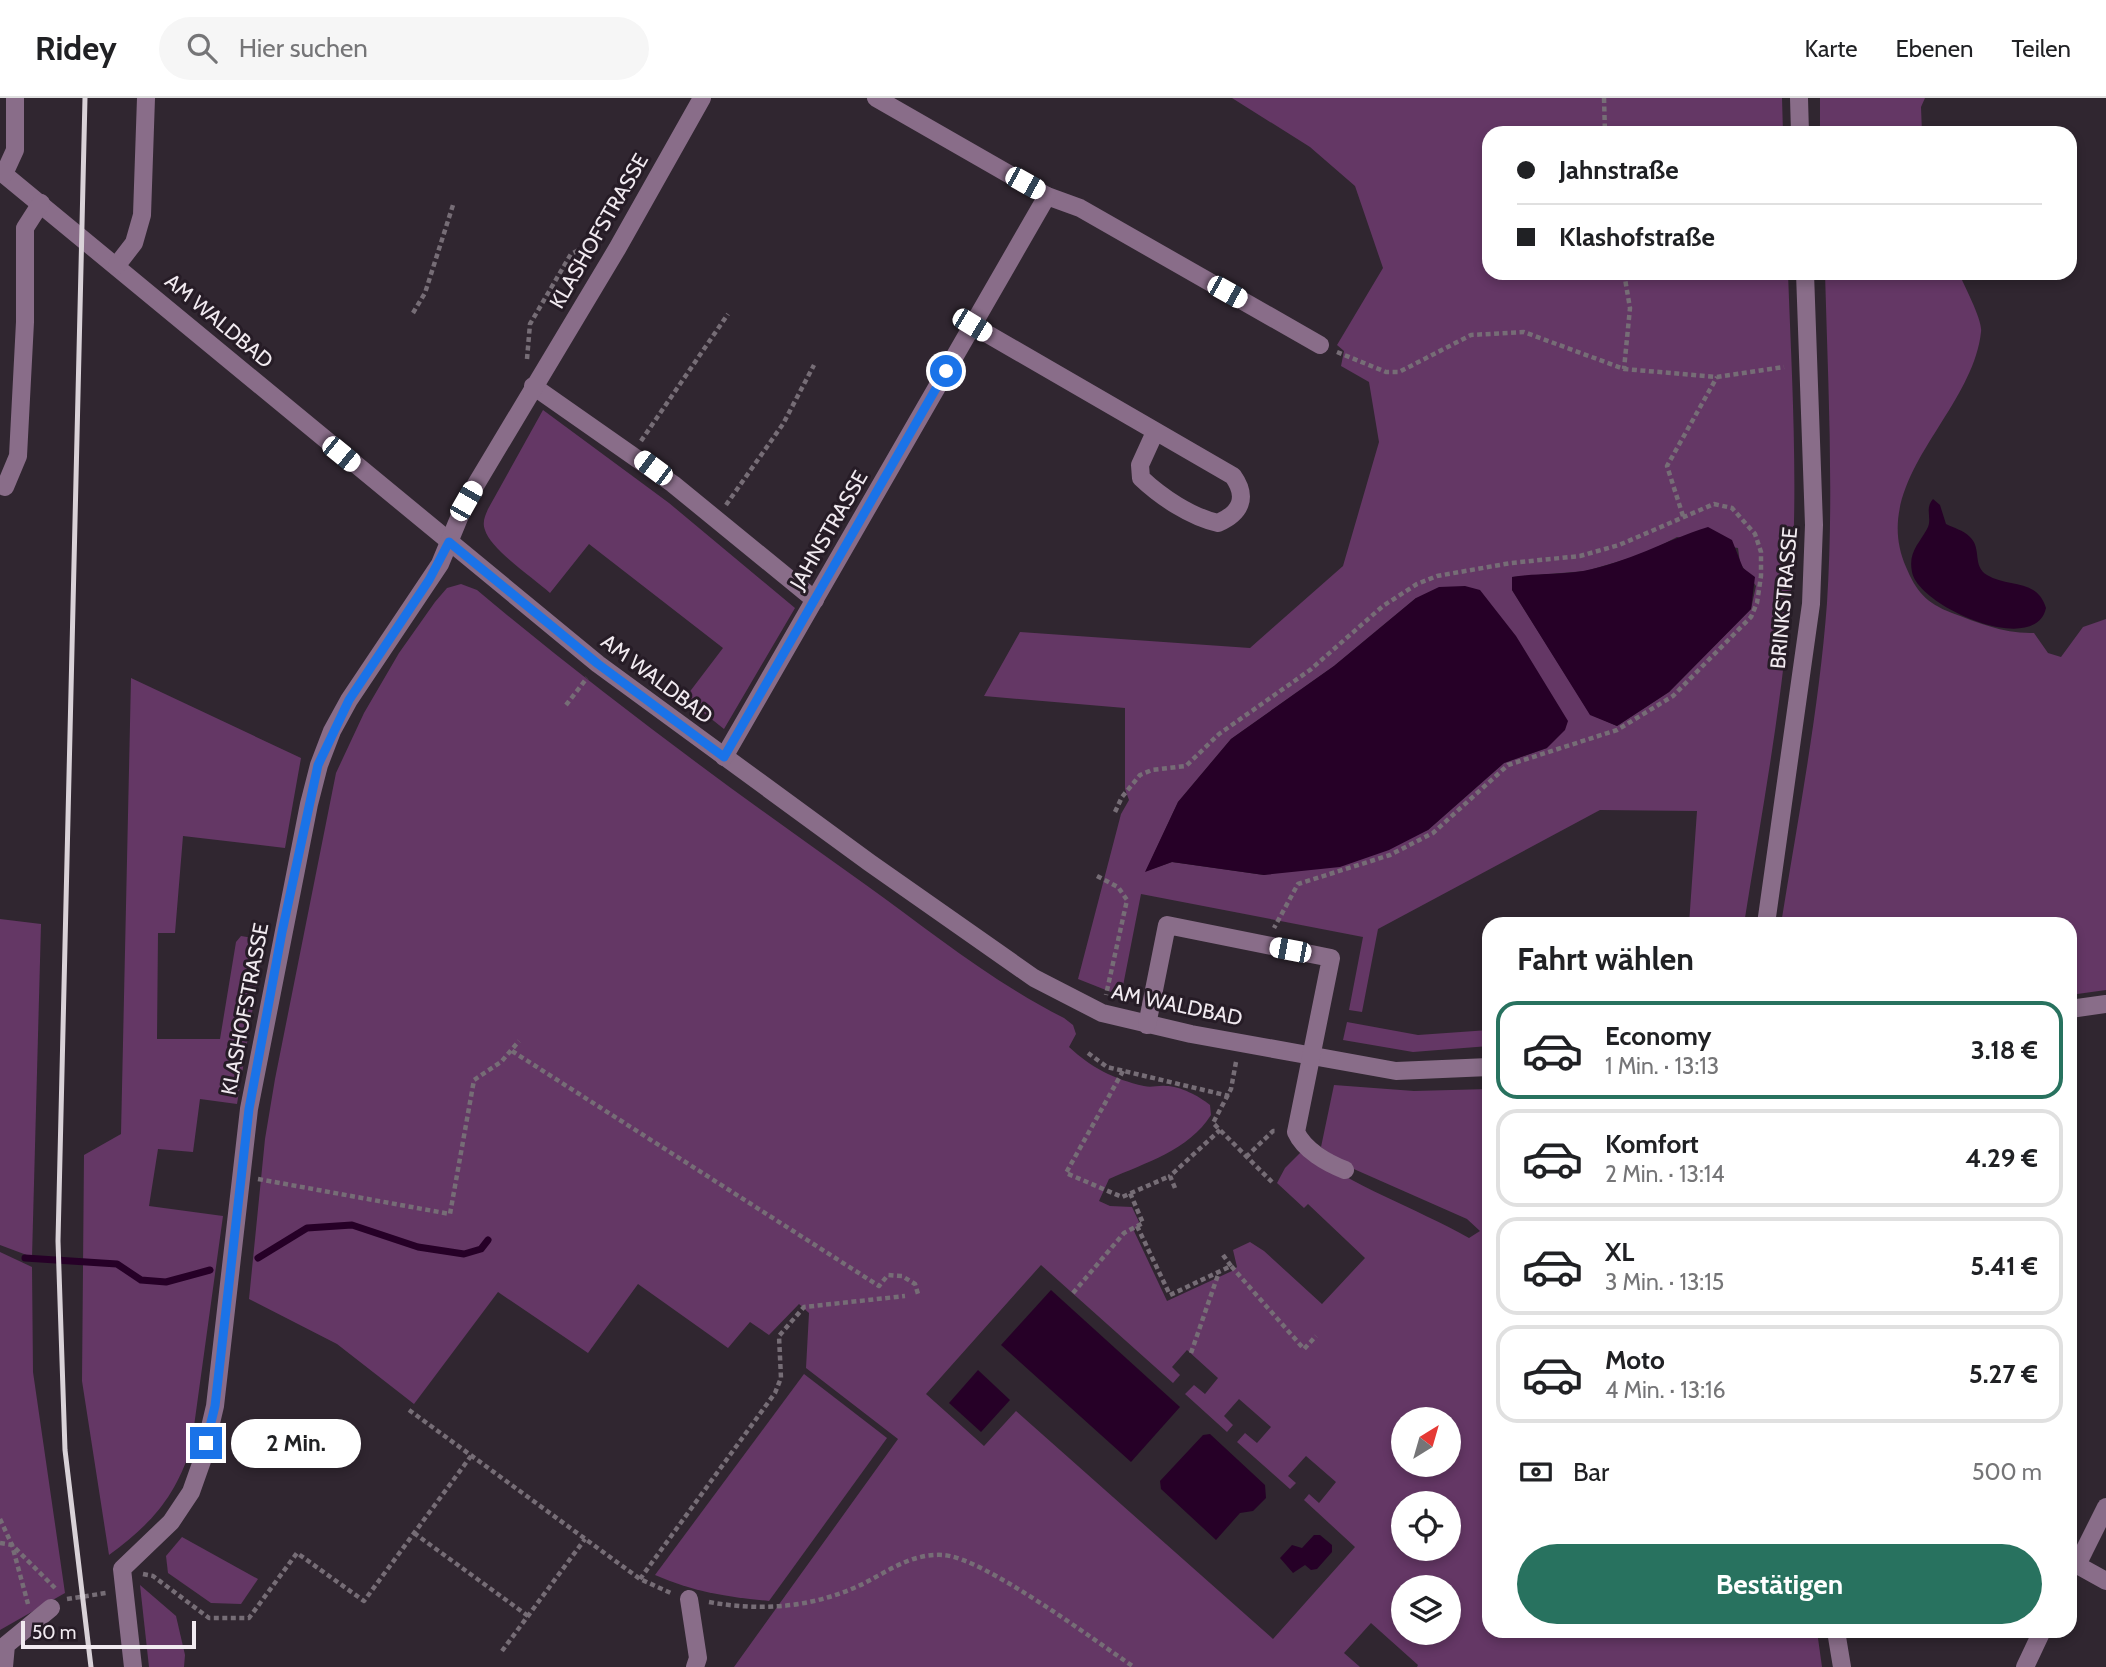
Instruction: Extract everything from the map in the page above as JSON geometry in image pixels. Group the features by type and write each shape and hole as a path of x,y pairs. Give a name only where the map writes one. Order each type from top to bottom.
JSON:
{"street":[{"name":"AM WALDBAD","path":"15,98 15,150 2,173 117,265 598,664 1002,958 1063,995 1102,1013 1146,1025 1395,1071 1482,1067"},
{"path":"117,265 134,243 142,215 146,98"},
{"name":"KLASHOFSTRASSE","path":"122,1569 171,1522 191,1492 202,1461 215,1406 241,1177 267,1008 318,765 349,700 429,580 466,501 617,249 702,98"},
{"path":"876,98 1047,196 1080,208 1320,345"},
{"path":"1799,98 1800,126"},
{"name":"JAHNSTRASSE","path":"724,757 1047,196"},
{"path":"5,488 18,456 25,322 25,228 41,203"},
{"name":"BRINKSTRASSE","path":"1767,917 1811,604 1814,525 1805,280"},
{"path":"972,325 1233,475 1241,487 1243,500 1238,511 1218,523 1205,520 1153,489 1141,478 1140,465 1155,432"},
{"path":"533,386 632,453 815,600"},
{"path":"1146,1025 1167,925 1331,958 1296,1132 1299,1139 1315,1153 1345,1170"},
{"path":"2077,1008 2106,1004"},
{"path":"2077,1557 2106,1507"},
{"path":"2077,1566 2106,1581"},
{"path":"122,1569 133,1667"},
{"path":"689,1599 698,1658 695,1667"},
{"path":"4,1667 6,1645 59,1604"},
{"path":"1837,1638 1842,1667"},
{"path":"2025,1667 2039,1638"}],"path":[{"path":"1604,98 1605,126"},
{"path":"413,313 425,293 453,205"},
{"path":"533,386 526,352 530,324 570,254 582,250 617,249"},
{"path":"1624,369 1630,309 1625,280"},
{"path":"632,453 728,314"},
{"path":"1320,345 1386,372 1399,372 1471,335 1524,332 1624,369 1717,377 1784,367"},
{"path":"715,520 783,424 814,365"},
{"path":"1683,516 1667,466 1717,377"},
{"path":"1115,812 1122,797 1140,775 1152,770 1186,766 1219,734 1310,670 1383,606 1418,584 1437,576 1486,567 1580,556 1619,545 1714,504 1732,508 1755,534 1761,552 1758,603 1751,617 1673,696 1617,730 1508,765 1433,833 1390,855 1298,884 1276,920 1270,946"},
{"path":"566,705 598,664"},
{"path":"1097,876 1118,887 1127,900 1102,1013"},
{"path":"241,1177 450,1214 474,1080 494,1068 519,1041"},
{"path":"1240,1042 1228,1096 1213,1123 1272,1182"},
{"path":"512,1051 879,1286 888,1275 902,1276 915,1284 918,1294"},
{"path":"1088,1053 1107,1067 1228,1096"},
{"path":"1123,1071 1066,1170 1122,1197 1170,1176 1220,1130"},
{"path":"1246,1157 1273,1131 1296,1132"},
{"path":"1170,1176 1175,1188"},
{"path":"1073,1293 1124,1233 1143,1223 1130,1193"},
{"path":"1137,1226 1170,1295 1231,1266"},
{"path":"1223,1255 1304,1349 1316,1336"},
{"path":"1191,1353 1219,1272"},
{"path":"409,1410 640,1580 775,1393 781,1378 779,1336 798,1311 804,1307 905,1296"},
{"path":"0,1543 12,1545 59,1604 106,1594 122,1569 153,1576 209,1618 249,1618 297,1553 363,1601 471,1455"},
{"path":"0,1519 12,1545 33,1622"},
{"path":"414,1533 528,1616"},
{"path":"502,1651 585,1539"},
{"path":"767,1608 794,1607 835,1595 900,1563 920,1557 943,1555 980,1566 1134,1667"}],"shaded area":[{"path":"1232,98 1782,98 1783,126 1482,126 1482,280 1788,280 1793,397 1793,562 1776,724 1745,917 1689,917 1697,811 1600,810 1378,929 1362,1012 1349,1010 1363,937 1141,894 1121,996 1078,979 1121,814 1129,800 1125,789 1125,708 984,696 1020,632 1250,648 1343,566 1379,442 1369,382 1341,366 1344,351 1337,345 1383,268 1355,186 1310,147","holes":["1677,537 1738,548 1740,563 1756,586 1751,609 1669,692 1617,726 1590,714 1512,590 1512,577 1586,571 1644,554","1416,598 1547,748 1504,763 1428,830 1264,875 1172,862 1146,871 1178,802 1231,739 1334,666"]},
{"path":"1820,98 1925,98 1921,107 1922,126 1820,126"},
{"path":"1825,280 1962,280 1981,327 1974,362 1911,476 1900,505 1898,535 1906,567 1914,583 1935,605 2002,630 2034,633 2048,653 2061,657 2083,627 2106,619 2106,990 2077,994 2077,917 1782,917 1813,724 1827,603 1829,397"},
{"path":"543,410 669,503 795,608 724,729 685,698 723,648 589,544 550,593 504,555 489,538 484,519"},
{"path":"1933,499 1940,505 1946,524 1974,541 1982,571 1995,579 2029,588 2042,599 2046,608 2037,622 2021,628 2000,628 1977,622 1954,612 1919,585 1911,565 1915,549 1929,525 1929,506"},
{"path":"1708,527 1732,540 1743,568 1755,577 1751,609 1669,692 1617,726 1590,715 1512,590 1512,577 1574,572 1599,567"},
{"path":"461,584 477,590 668,742 987,973 1064,1018 1073,1025 1076,1034 1069,1047 1086,1061 1122,1080 1147,1087 1177,1088 1210,1105 1211,1115 1191,1138 1151,1161 1109,1179 1099,1201 1110,1206 1132,1207 1139,1222 1134,1231 1167,1301 1232,1271 1237,1267 1233,1250 1250,1242 1264,1251 1322,1304 1365,1258 1308,1204 1304,1208 1277,1183 1285,1168 1303,1150 1363,1186 1469,1238 1480,1231 1467,1219 1347,1166 1321,1147 1334,1085 1414,1091 1482,1089 1482,1638 1818,1638 1822,1667 1417,1667 1418,1665 1396,1645 1461,1645 1461,1575 1391,1575 1391,1641 1371,1623 1344,1653 1360,1667 734,1667 898,1439 806,1368 809,1313 799,1304 769,1335 750,1322 728,1348 638,1284 588,1353 498,1292 414,1404 337,1344 249,1299 265,1139 336,773 364,713 399,653 447,588","holes":["1041,1265 1173,1383 1180,1375 1172,1367 1187,1350 1218,1378 1205,1394 1194,1385 1185,1394 1227,1432 1233,1425 1224,1416 1239,1399 1271,1427 1257,1443 1245,1433 1237,1442 1290,1489 1296,1483 1288,1476 1306,1456 1336,1482 1319,1503 1309,1494 1304,1500 1355,1547 1273,1639 1016,1411 984,1446 926,1394"]},
{"path":"1465,586 1480,590 1516,636 1568,721 1565,730 1547,748 1504,763 1428,830 1389,850 1340,867 1264,875 1172,862 1145,872 1178,802 1231,739 1334,666 1416,598 1439,587"},
{"path":"131,678 301,758 285,848 183,836 175,933 158,933 157,1039 220,1039 236,942 241,936 264,940 237,1104 200,1099 193,1152 158,1149 149,1206 223,1216 191,1448 169,1496 149,1521 109,1555 82,1381 84,1155 121,1134"},
{"path":"0,919 41,924 32,1257 0,1245"},
{"path":"1347,1022 1418,1035 1482,1030 1482,1047 1413,1052 1343,1040"},
{"path":"0,1252 32,1267 33,1372 65,1593 0,1630"},
{"path":"1051,1290 1180,1407 1131,1462 1001,1345"},
{"path":"978,1370 1010,1400 981,1432 949,1403"},
{"path":"804,1374 887,1438 769,1601 711,1593 655,1575"},
{"path":"1210,1434 1265,1485 1266,1498 1253,1511 1240,1513 1216,1540 1161,1489 1160,1481 1203,1435"},
{"path":"1314,1535 1320,1535 1332,1545 1332,1552 1317,1569 1311,1570 1305,1565 1293,1573 1280,1558 1292,1545 1302,1548"},
{"path":"182,1537 258,1579 241,1604 211,1603 168,1573 166,1556"},
{"path":"140,1585 176,1616 185,1655 184,1667 149,1667"}],"waterway":[{"path":"258,1258 307,1228 352,1225 418,1247 464,1254 481,1249 488,1240"},
{"path":"25,1258 117,1264 141,1280 166,1282 210,1270"}],"railway":[{"path":"85,98 58,1241 65,1450 91,1667"}],"route":[{"path":"206,1443 215,1406 249,1109 282,932 318,765 349,700 440,564 449,542 598,664 724,757 946,371"}]}
